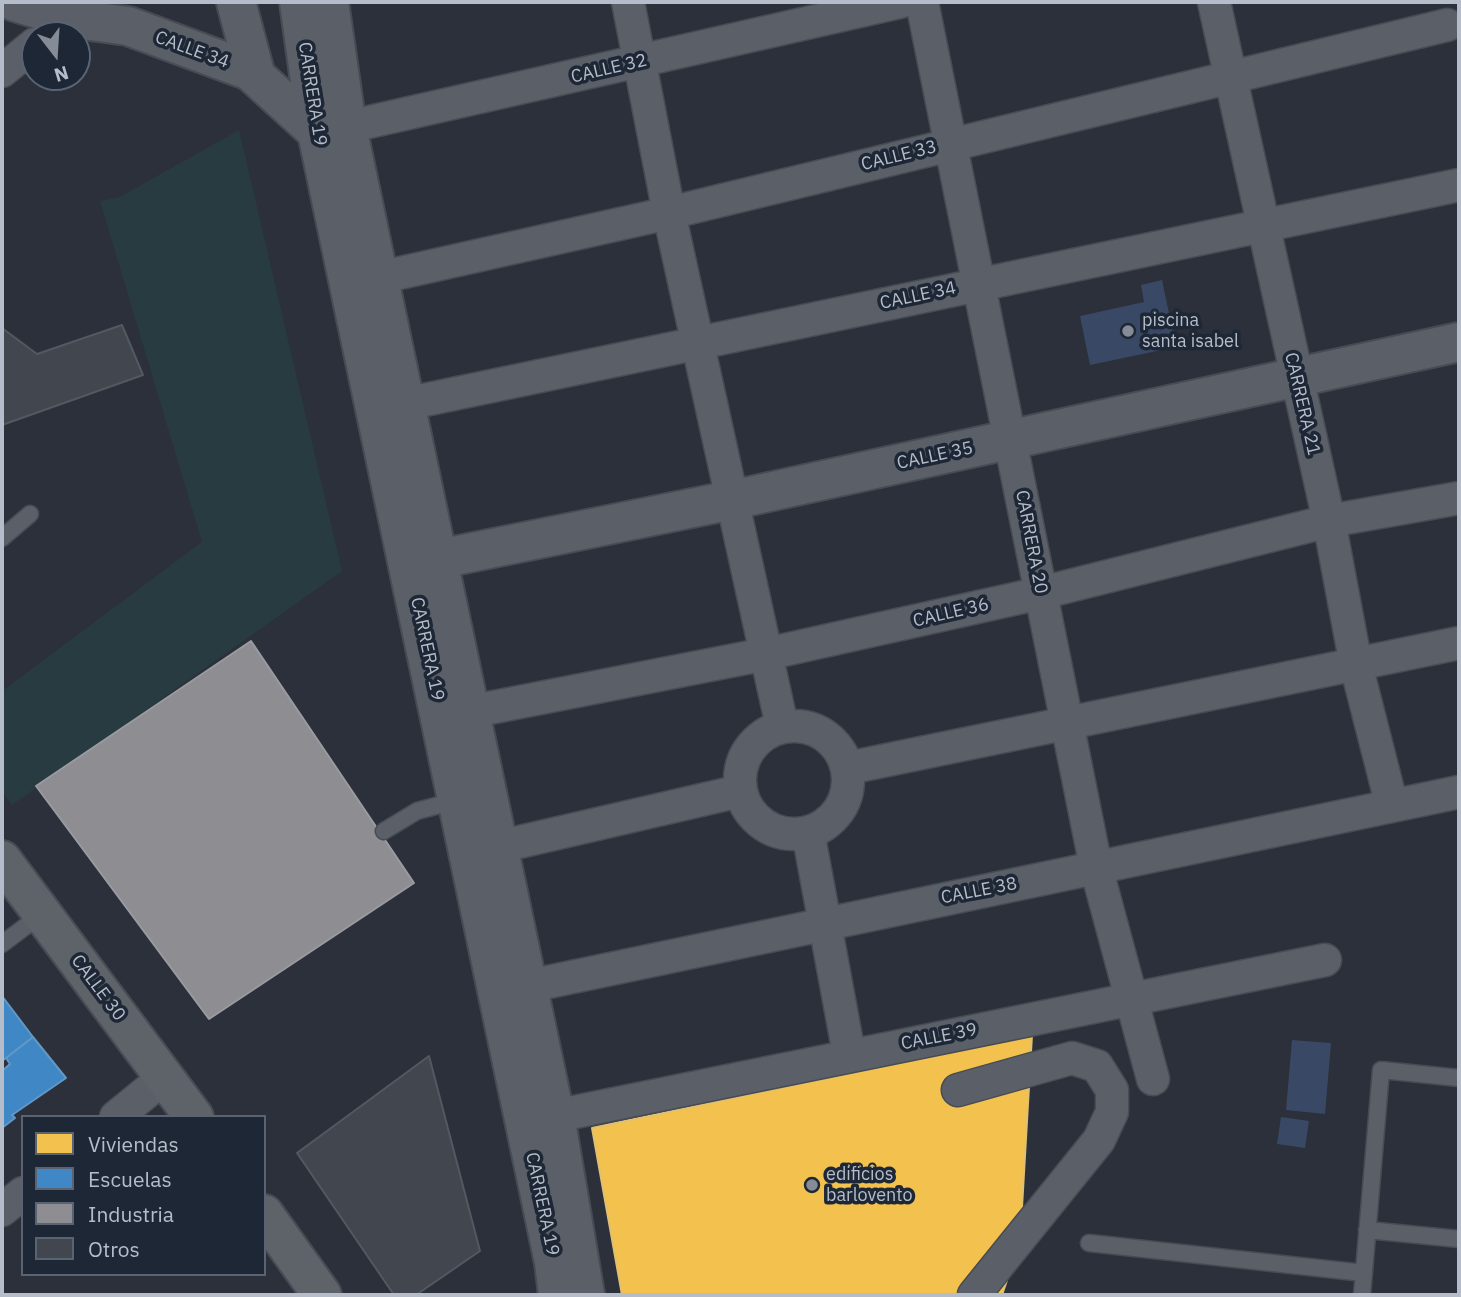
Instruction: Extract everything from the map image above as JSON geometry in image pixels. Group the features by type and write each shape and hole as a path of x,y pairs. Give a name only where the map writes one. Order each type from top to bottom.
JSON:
{"main road":[{"name":"CALLE 30","path":"2,860 193,1115"},
{"path":"266,1217 322,1295"}],"street":[{"name":"CALLE 34","path":"15,2 69,18 128,26 255,73 332,130"},
{"path":"236,2 255,73 281,62 304,47 330,11"},
{"name":"CARRERA 19","path":"299,2 304,47 332,130 365,281 513,989 558,1295"},
{"path":"628,2 669,213 782,726"},
{"name":"CALLE 32","path":"332,130 900,2"},
{"name":"CARRERA 20","path":"922,2 1096,867 1153,1079"},
{"name":"CARRERA 21","path":"1214,2 1329,521 1356,665 1392,806"},
{"name":"CARRERA 19","path":"330,11 332,130"},
{"name":"CALLE 33","path":"365,281 669,213 1447,25"},
{"path":"2,71 21,55"},
{"name":"CALLE 34","path":"391,407 1459,185"},
{"name":"CALLE 35","path":"424,562 732,500 1459,342"},
{"name":"CALLE 36","path":"456,714 766,654 1041,593 1329,521 1459,498"},
{"path":"848,768 1459,643"},
{"name":"CARRERA 19","path":"456,714 458,800 483,850"},
{"path":"800,725 831,739 842,753 848,768 849,785 845,801 823,826 808,832 790,834 773,830 758,821 747,807 740,791 744,758 753,743 782,726 800,725"},
{"path":"483,850 740,791"},
{"name":"CALLE 38","path":"513,989 824,922 1459,792"},
{"path":"808,832 849,1054"},
{"name":"CALLE 39","path":"555,1116 849,1054 1325,960"},
{"name":"CARRERA 19","path":"513,989 555,1116 585,1295"},
{"path":"958,1090 1072,1058 1097,1066 1112,1090 1112,1112 1099,1140 974,1295"},
{"path":"118,1115 165,1077"},
{"path":"2,1210 21,1195"}],"lane":[{"path":"2,538 30,514"},
{"path":"384,831 417,811 458,800"},
{"path":"2,944 43,914"},
{"path":"1362,1295 1381,1070 1459,1078"},
{"path":"1367,1230 1459,1239"},
{"path":"1089,1243 1364,1273"}],"green space":[{"path":"239,130 342,571 12,805 2,792 2,691 202,542 100,201 120,197"}],"water":[{"name":"piscina santa isabel","path":"1162,280 1176,347 1090,365 1080,316 1144,302 1141,285"},
{"path":"1292,1040 1331,1043 1325,1114 1286,1110"},
{"path":"1281,1117 1309,1121 1305,1148 1277,1144"}],"building: Viviendas":[{"name":"edificios barlovento","path":"1032,1035 1020,1242 1002,1295 622,1295 592,1128"}],"building: Escuelas":[{"path":"2,996 33,1037 2,1061"},
{"path":"33,1037 66,1078 12,1115 15,1118 2,1128 2,1071 10,1064 6,1058"}],"building: Industria":[{"path":"251,641 414,883 209,1019 36,786"}],"building: Otros":[{"path":"122,325 143,375 2,425 2,328 37,354"},
{"path":"429,1056 480,1251 416,1295 394,1295 297,1153"}],"place":[{"name":"piscina santa isabel","path":"1128,331"},
{"name":"edificios barlovento","path":"812,1185"}]}
